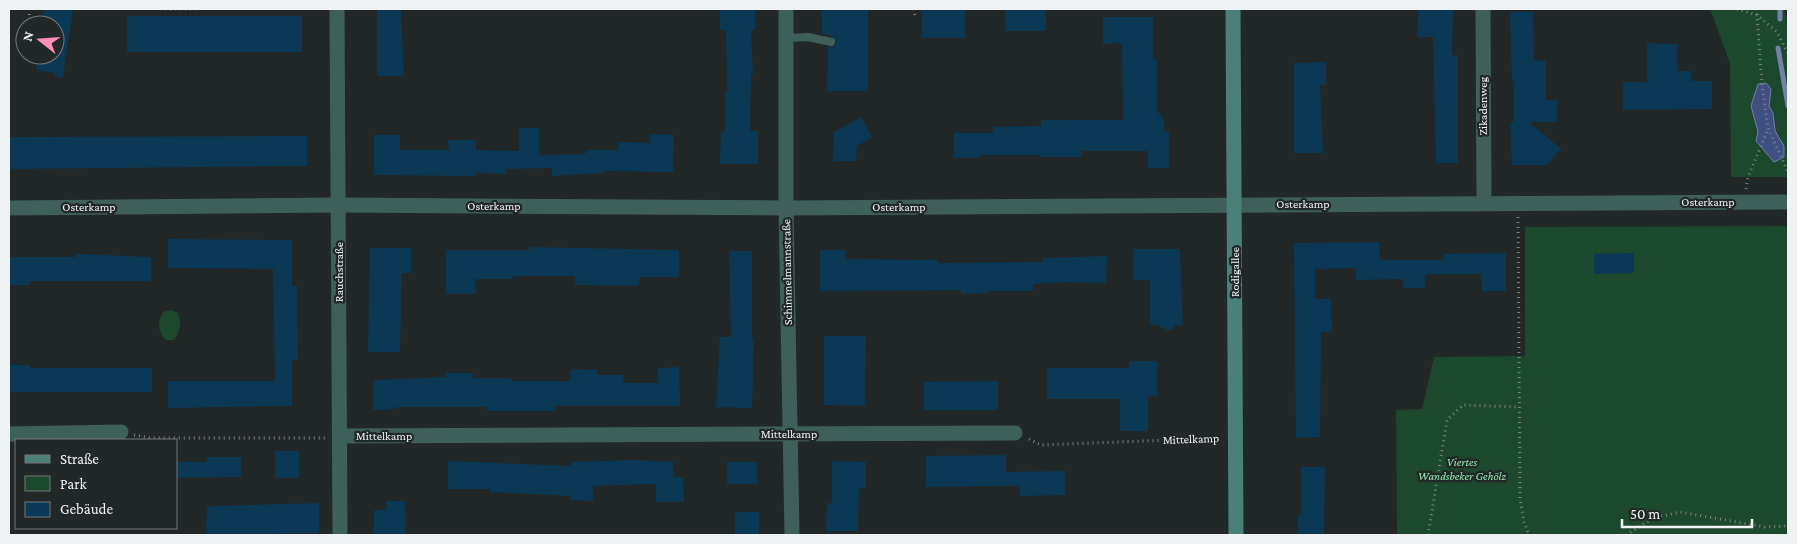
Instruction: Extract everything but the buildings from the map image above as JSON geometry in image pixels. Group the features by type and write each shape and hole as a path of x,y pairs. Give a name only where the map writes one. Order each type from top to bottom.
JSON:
{"main road":[{"name":"Rodigallee","path":"1233,9 1236,535"}],"street":[{"name":"Rauchstraße","path":"337,9 338,206 333,437 340,535"},
{"name":"Schimmelmannstraße","path":"786,9 786,208 792,535"},
{"name":"Zikadenweg","path":"1483,9 1484,202"},
{"name":"Osterkamp","path":"9,208 338,206 786,208 1484,202 1788,202"},
{"path":"9,434 121,432"},
{"name":"Mittelkamp","path":"333,437 1014,433"}],"lane":[{"path":"786,38 808,37 831,42"}],"path":[{"path":"165,9 197,9"},
{"path":"914,9 915,18"},
{"path":"1737,9 1757,16 1776,32 1788,54"},
{"path":"1757,9 1762,84 1768,128 1788,172"},
{"path":"1744,202 1748,177 1768,128"},
{"path":"1518,202 1520,498 1524,522 1530,535"},
{"path":"1428,535 1447,420 1462,405 1518,407"},
{"path":"121,432 151,438 333,437"},
{"name":"Mittelkamp","path":"1014,433 1041,445 1235,438"},
{"path":"1626,535 1654,518 1680,512 1765,527 1788,526"}],"green space":[{"path":"1710,9 1784,9 1788,23 1788,177 1731,177 1730,63"},
{"name":"Viertes Wandsbeker Gehölz","path":"1788,226 1788,535 1397,535 1396,410 1422,409 1434,357 1525,356 1525,227"},
{"path":"171,310 178,313 180,327 174,340 166,340 159,327 160,319 163,312"}],"water":[{"path":"1766,83 1771,89 1769,106 1773,113 1775,131 1784,146 1784,157 1774,162 1756,141 1758,132 1751,106 1758,84"}],"waterway":[{"path":"1780,9 1780,19"},
{"path":"1778,48 1788,106"}]}
